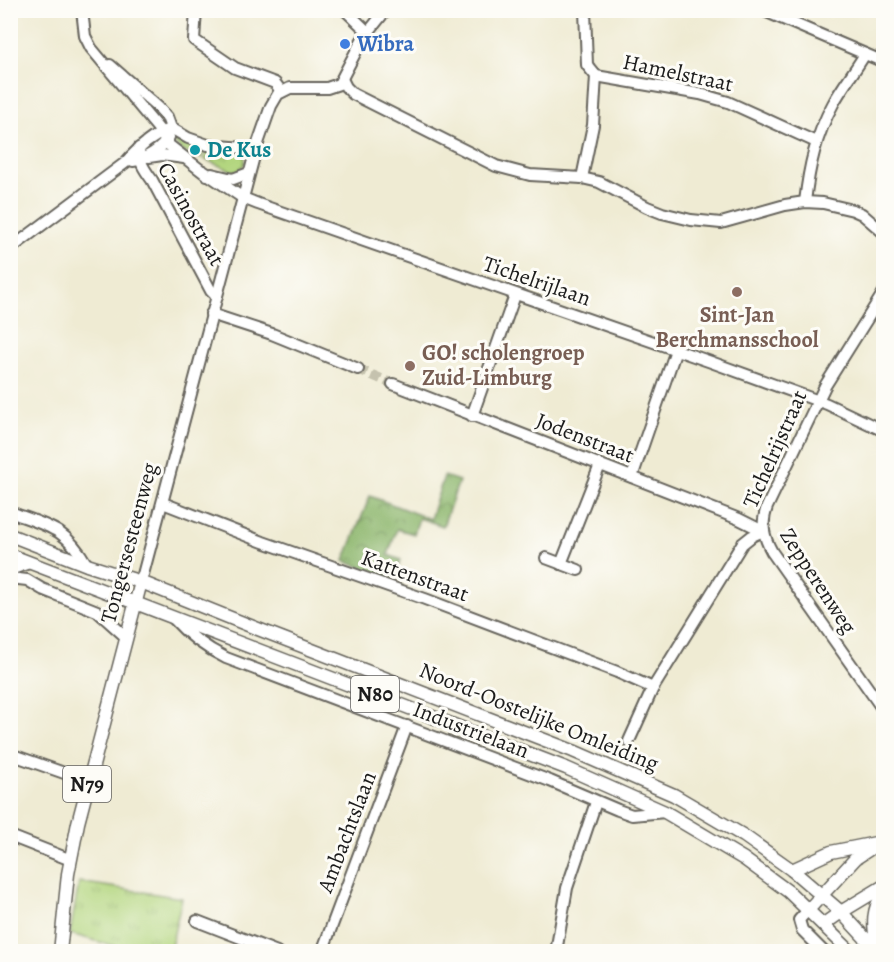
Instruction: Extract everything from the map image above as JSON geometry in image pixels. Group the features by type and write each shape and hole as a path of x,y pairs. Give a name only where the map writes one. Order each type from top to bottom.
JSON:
{"main road":[{"name":"Noord-Oostelijke Omleiding","path":"10,535 87,565 141,582 573,750 639,778 725,824 792,870 841,912 878,951"},
{"name":"Noord-Oostelijke Omleiding","path":"10,555 135,605 566,768 665,812 744,859 809,909 852,951"},
{"name":"Tongersesteenweg","path":"60,951 71,860 87,781 141,582"},
{"path":"792,870 831,852 881,842"},
{"path":"809,909 856,858 881,842"},
{"path":"824,924 884,886"},
{"path":"878,951 873,921 874,911 884,891"}],"street":[{"path":"82,10 85,36 91,48 167,117 166,135 143,159"},
{"path":"345,10 369,33"},
{"path":"195,14 194,40 235,68 275,83 281,91 290,88 331,88 339,84 362,40 386,10"},
{"path":"762,10 881,60 884,48"},
{"path":"582,178 593,125 596,76 587,65 584,16"},
{"path":"805,202 808,171 816,142 833,104 865,54"},
{"name":"Hamelstraat","path":"596,76 700,94 728,102 816,142"},
{"path":"342,79 353,94 496,166 530,175 582,178 599,183 654,210 711,223 731,222 785,205 805,202 853,210 862,214 884,233"},
{"name":"Tongersesteenweg","path":"141,582 249,173 271,106 281,91"},
{"path":"10,249 125,163 139,148 166,135 188,138 208,145 256,149"},
{"name":"Tichelrijlaan","path":"166,135 185,159 241,203 676,350 818,401 884,431"},
{"name":"Casinostraat","path":"139,148 152,180 211,291 216,296"},
{"path":"125,163 162,155 185,159"},
{"path":"203,171 231,178 249,173"},
{"name":"Tichelrijstraat","path":"629,741 653,688 742,544 763,531 763,518 767,507 825,386 884,292"},
{"path":"472,416 515,295"},
{"path":"211,315 272,334 358,369"},
{"path":"632,477 676,350"},
{"name":"Jodenstraat","path":"393,384 739,519 763,531"},
{"path":"561,564 600,465"},
{"name":"Kattenstraat","path":"163,503 617,672 653,688"},
{"path":"10,512 59,531 78,549 87,565"},
{"name":"Zepperenweg","path":"763,531 772,552 884,711"},
{"path":"546,558 578,570"},
{"path":"10,570 29,563"},
{"path":"10,578 27,580 42,590 97,611 126,637"},
{"name":"Industrielaan","path":"173,618 199,642 226,658 550,781 632,815 665,812"},
{"name":"Ambachtslaan","path":"322,951 407,726"},
{"path":"10,754 87,781"},
{"path":"556,951 567,888 596,802"},
{"path":"10,836 71,860"},
{"path":"809,909 799,920 802,930 824,951"},
{"path":"197,921 278,951"}],"green space":[{"path":"173,137 205,148 201,158 182,151 172,140"},
{"path":"209,148 240,152 245,157 245,164 238,171 232,171 204,159"},
{"path":"444,476 459,481 443,526 419,518 414,534 397,529 388,555 401,560 393,579 344,561 370,496 430,519"},
{"path":"79,882 182,898 170,951 133,951 70,934"}],"tunnel":[{"path":"358,369 393,384"}],"place":[{"name":"Wibra","path":"345,44"},
{"name":"De Kus","path":"195,150"},
{"name":"Sint-Jan Berchmansschool","path":"737,292"},
{"name":"GO! scholengroep Zuid-Limburg","path":"410,366"}]}
